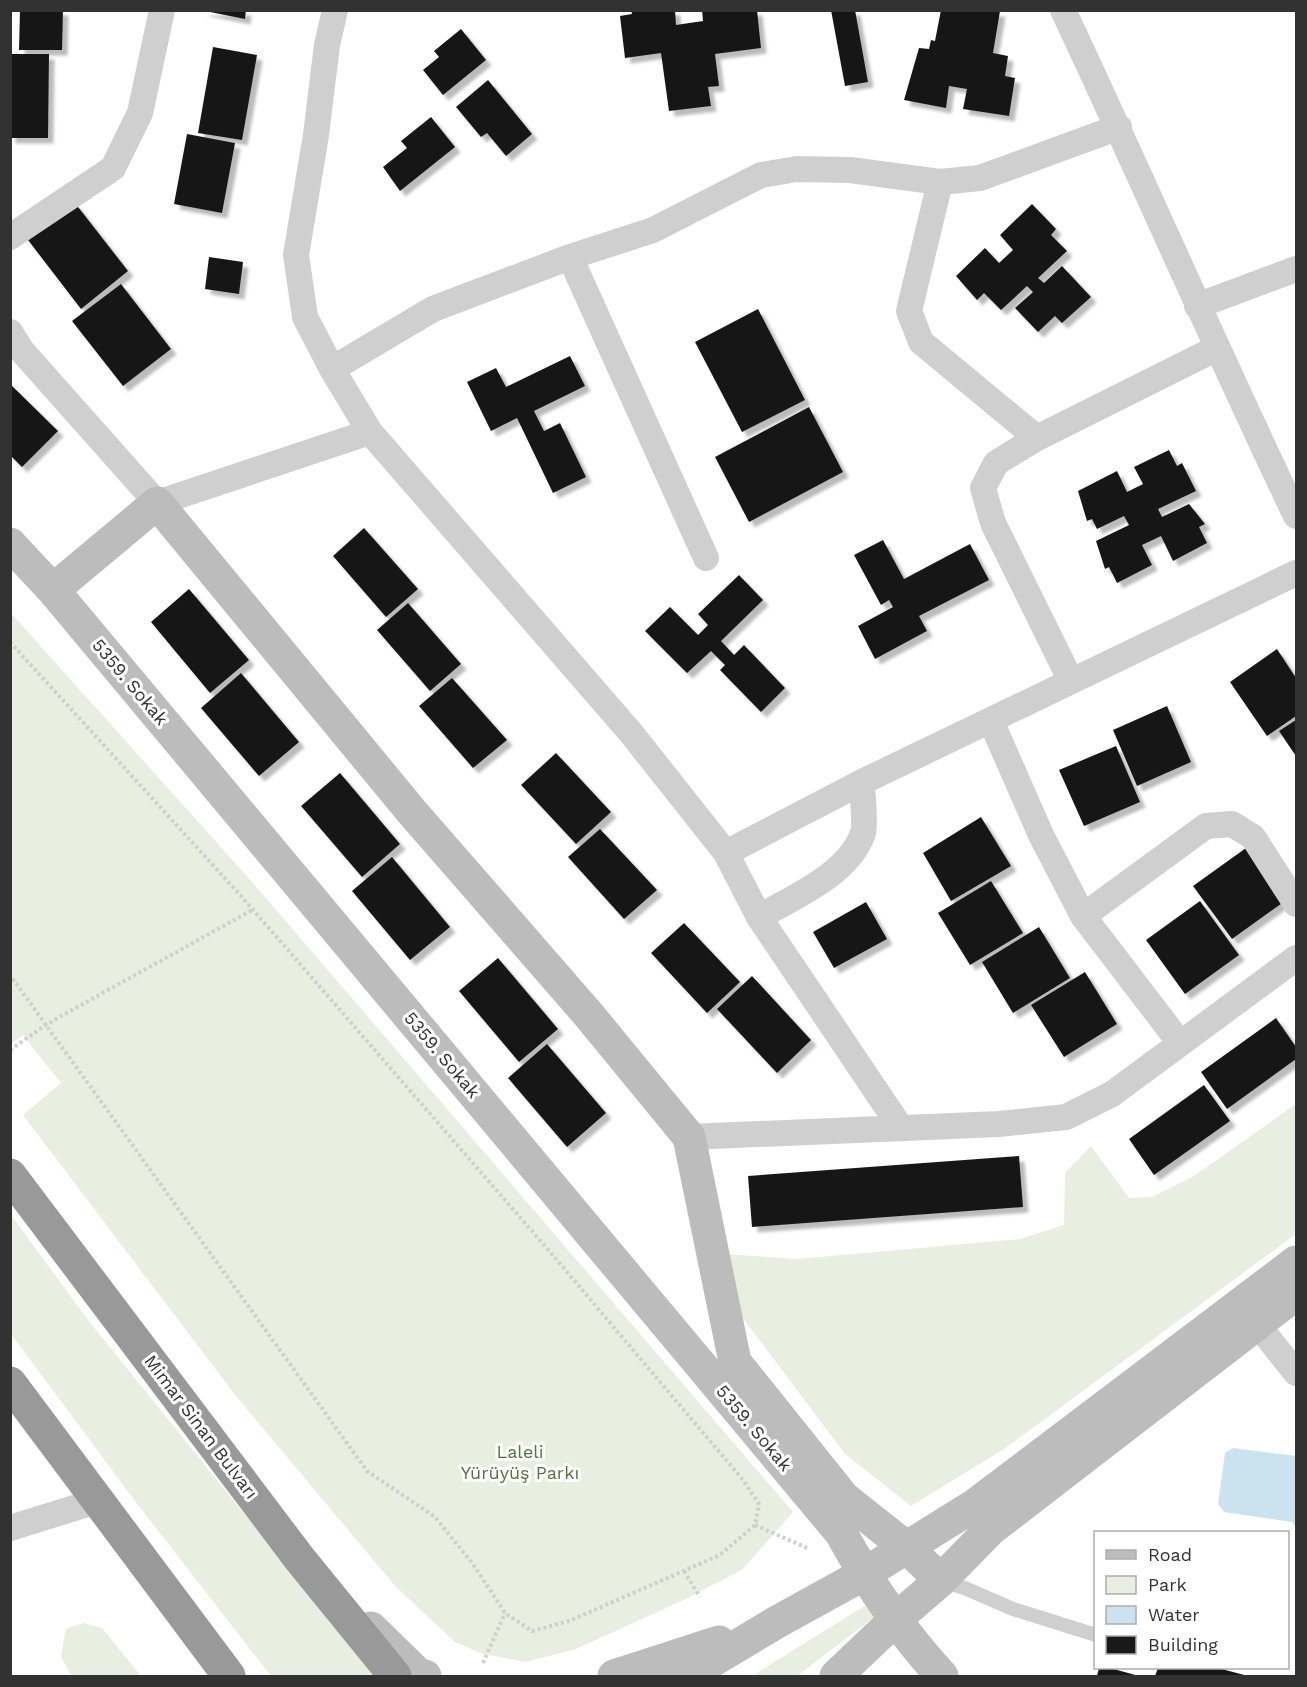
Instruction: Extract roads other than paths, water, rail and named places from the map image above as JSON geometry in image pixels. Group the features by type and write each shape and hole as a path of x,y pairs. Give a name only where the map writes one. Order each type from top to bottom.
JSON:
{"highway":[{"name":"Mimar Sinan Bulvarı","path":"10,1175 299,1558 395,1677"},
{"path":"10,1383 230,1677"}],"street":[{"path":"10,237 113,168 140,113 162,10"},
{"path":"334,10 296,255 305,317 332,369 370,432 631,733 726,853 759,917 901,1128"},
{"path":"1063,10 1119,127 1197,306 1296,516"},
{"path":"332,369 433,309 570,257 653,230 761,175 797,169 850,170 940,182 980,178 1119,127"},
{"path":"940,182 909,311 921,342 1037,438"},
{"path":"570,257 706,558"},
{"path":"1197,306 1296,269"},
{"path":"10,332 22,351 157,502 412,812 588,1014 689,1137 735,1362 844,1498 907,1548 941,1580"},
{"path":"1071,681 993,523 983,488 996,463 1037,438 1217,348"},
{"path":"53,590 157,502 370,432"},
{"name":"5359. Sokak","path":"10,544 53,590 841,1533 864,1574 921,1654 942,1677"},
{"path":"726,853 862,782 1296,573"},
{"path":"991,721 1041,835 1083,916 1180,1043"},
{"path":"759,917 812,887 845,864 863,832 862,782"},
{"path":"1083,916 1206,826 1232,824 1253,837 1296,904"},
{"path":"689,1137 999,1124 1066,1117 1112,1094 1296,958"},
{"path":"687,1677 777,1622 864,1574 975,1505 1296,1262"},
{"path":"836,1677 896,1619 941,1580 991,1529 1296,1294"},
{"path":"1257,1324 1296,1372"},
{"path":"16,1522 97,1501"},
{"path":"299,1558 418,1674 425,1677"},
{"path":"614,1677 777,1622"}],"lane":[{"path":"941,1580 1013,1609 1094,1635"}],"water":[{"path":"1233,1448 1296,1456 1296,1528 1292,1522 1224,1512 1218,1504 1225,1453"}],"park label":[{"name":"Laleli Yürüyüş Parkı","path":"520,1462"}]}
